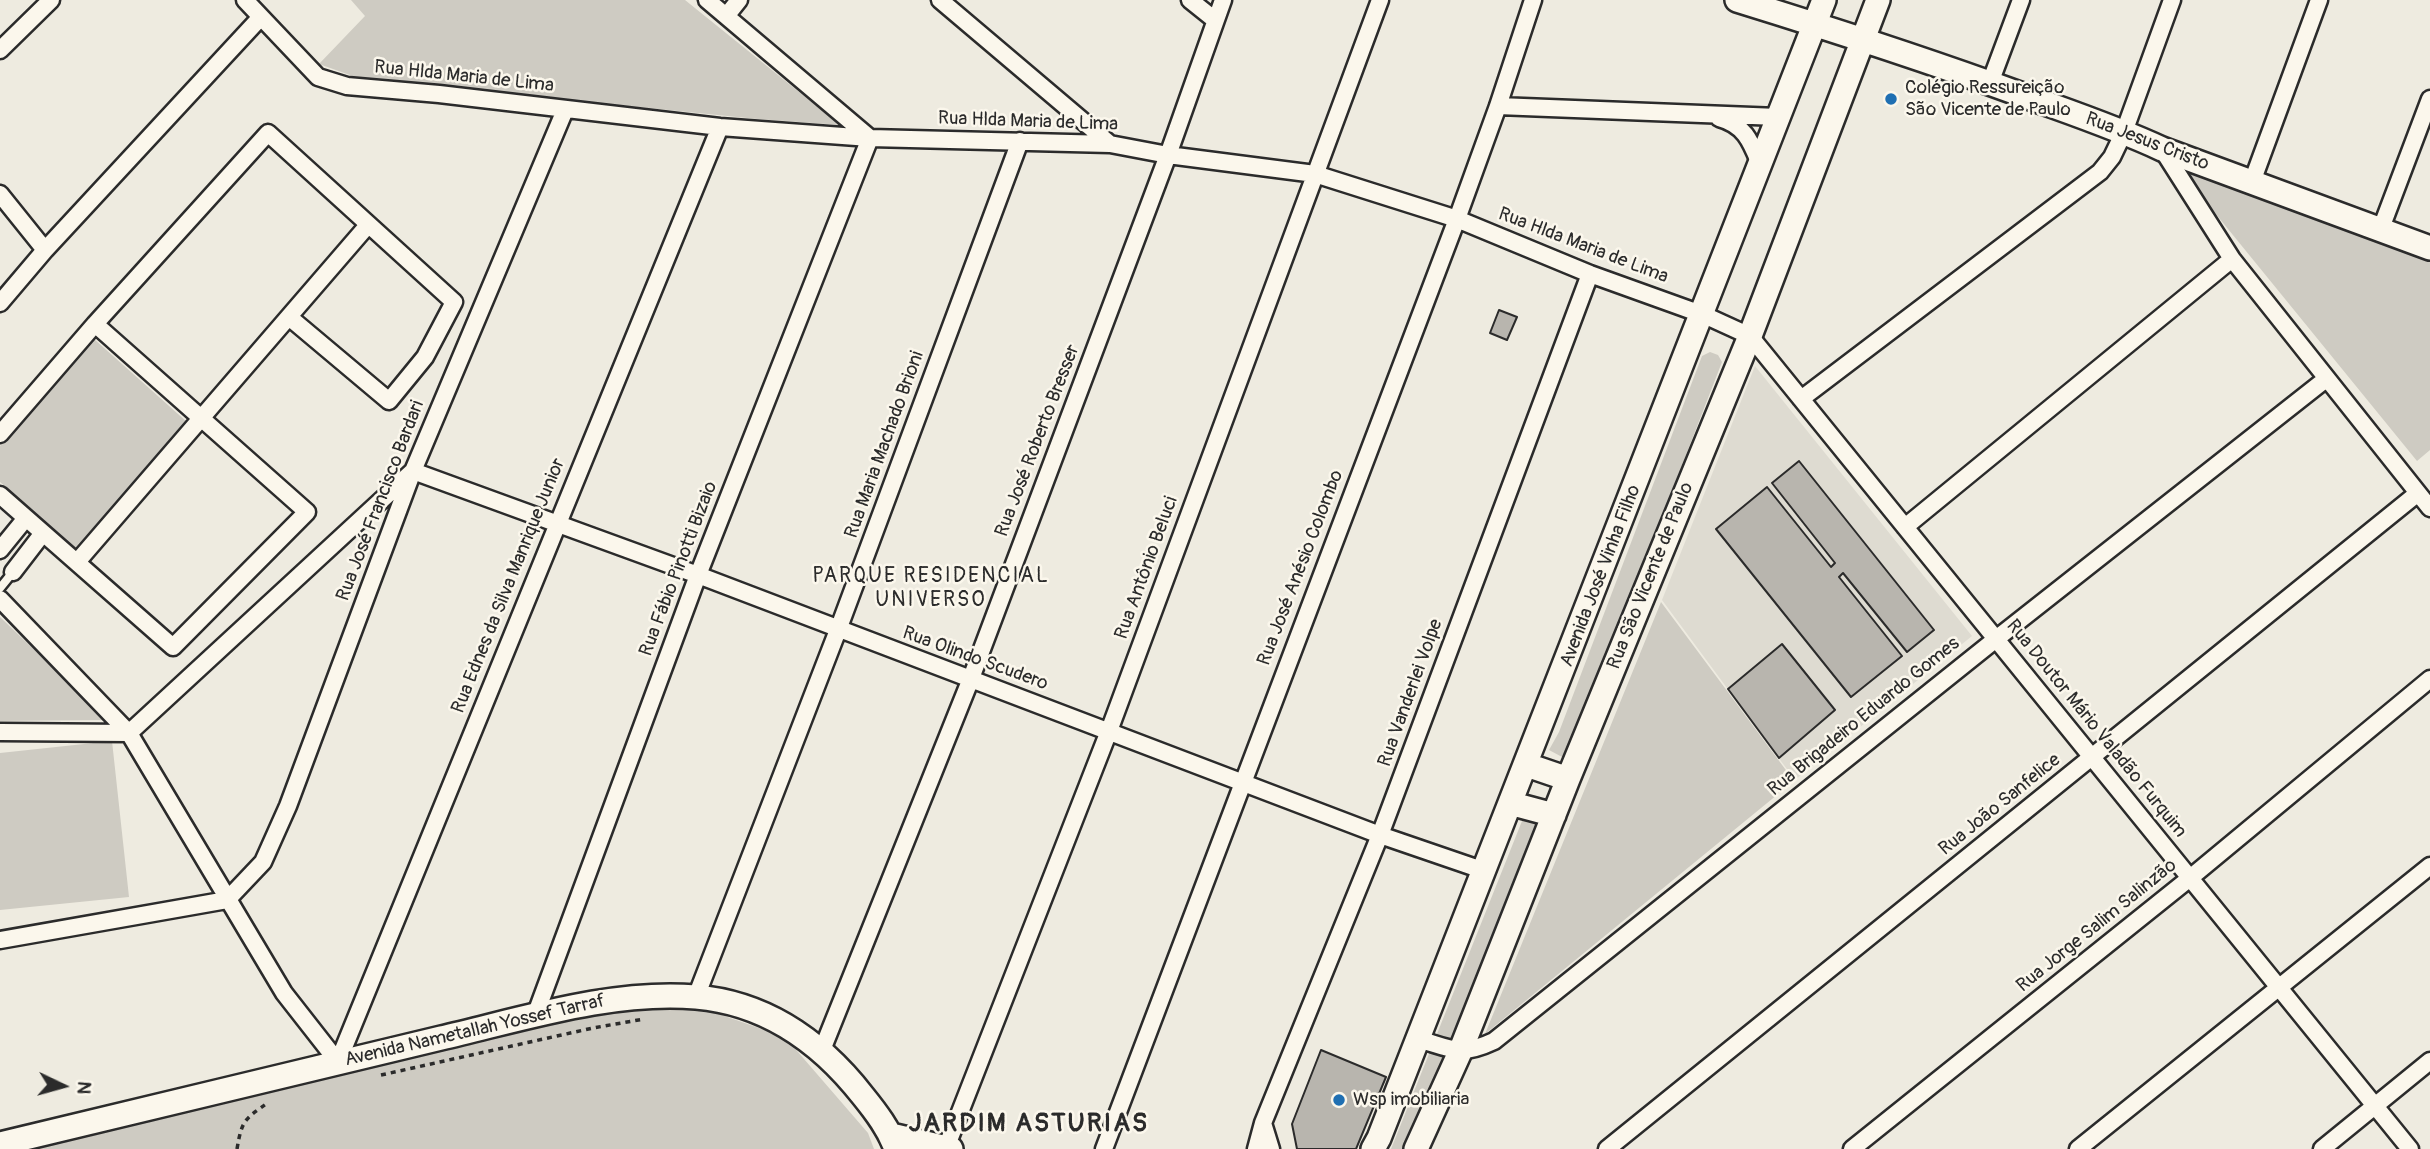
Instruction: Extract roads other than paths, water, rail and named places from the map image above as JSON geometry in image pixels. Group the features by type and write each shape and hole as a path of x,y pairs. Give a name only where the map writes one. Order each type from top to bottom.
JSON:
{"street":[{"path":"0,50 51,0"},
{"path":"0,303 45,250 260,18 245,0"},
{"path":"707,0 870,138"},
{"path":"727,15 739,0"},
{"path":"940,0 1110,144"},
{"path":"1190,0 1215,20"},
{"name":"Rua José Roberto Bresser","path":"822,1050 970,681 1168,155 1223,0"},
{"name":"Rua Antônio Beluci","path":"948,1148 1109,731 1380,0"},
{"name":"Rua José Anésio Colombo","path":"1104,1149 1457,219 1533,0"},
{"name":"Rua Jesus Cristo","path":"1737,0 1864,39 1990,83 2430,248"},
{"name":"Avenida José Vinha Filho","path":"1373,1149 1513,804 1824,0"},
{"name":"Rua São Vicente de Paulo","path":"1416,1149 1460,1052 1568,779 1750,336 1878,0"},
{"path":"1990,83 2021,0"},
{"path":"1801,399 2100,172 2112,157 2124,132 2172,0"},
{"path":"2252,181 2319,0"},
{"name":"Rua Hlda Maria de Lima","path":"260,18 318,77 347,86 720,127 870,138 1110,144 1168,155 1315,174 1457,219 1590,274 1704,315 1750,336"},
{"path":"2380,231 2430,99"},
{"path":"1498,106 1777,117"},
{"name":"Rua José Francisco Bardari","path":"227,900 263,862 288,806 413,471 565,110"},
{"path":"1703,114 1729,121 1749,136 1760,164"},
{"name":"Rua Ednes da Silva Manrique Junior","path":"338,1062 720,127"},
{"path":"0,434 95,324 268,133 454,302 425,357 389,401 289,317"},
{"name":"Rua Fábio Pinotti Bizaio","path":"535,1016 698,575 870,138"},
{"name":"Rua Maria Machado Brioni","path":"696,997 838,630 1020,141"},
{"path":"2161,149 2232,259 2430,508"},
{"path":"0,194 45,250"},
{"path":"77,562 368,225"},
{"path":"1905,527 2232,259"},
{"name":"Rua Vanderlei Volpe","path":"1256,1149 1263,1123 1380,835 1590,274"},
{"path":"0,495 173,647 307,512 95,324"},
{"name":"Rua Doutor Mário Valadão Furquim","path":"1750,336 2410,1149"},
{"name":"Rua Brigadeiro Eduardo Gomes","path":"1460,1052 1479,1049 1494,1041 2326,379"},
{"path":"0,732 129,733 413,471"},
{"name":"Rua Olindo Scudero","path":"413,471 698,575 970,681 1380,835 1485,871"},
{"name":"Rua João Sanfelice","path":"1607,1149 2418,493"},
{"path":"0,550 26,518"},
{"path":"13,572 43,533"},
{"path":"0,599 129,733 284,993 338,1062"},
{"name":"Rua Jorge Salim Salinzão","path":"1852,1149 2190,878 2430,679"},
{"path":"1527,765 1568,779"},
{"path":"1513,804 1554,815"},
{"path":"2078,1149 2430,866"},
{"path":"0,940 227,900"},
{"name":"Avenida Nametallah Yossef Tarraf","path":"0,1144 535,1016 631,997 696,997 730,1003 772,1017 822,1050 849,1078 894,1142"},
{"path":"1418,1039 1460,1052"},
{"path":"2322,1149 2430,1061"},
{"path":"1263,1123 1271,1149"},
{"path":"894,1142 948,1148"}],"lane":[{"path":"0,588 13,572"}],"place":[{"name":"Colégio Ressureição São Vicente de Paulo","path":"1891,99"},
{"name":"Wsp imobiliaria","path":"1339,1100"}],"district":[{"name":"PARQUE RESIDENCIAL UNIVERSO","path":"931,589"},
{"name":"JARDIM ASTURIAS","path":"1029,1124"}]}
